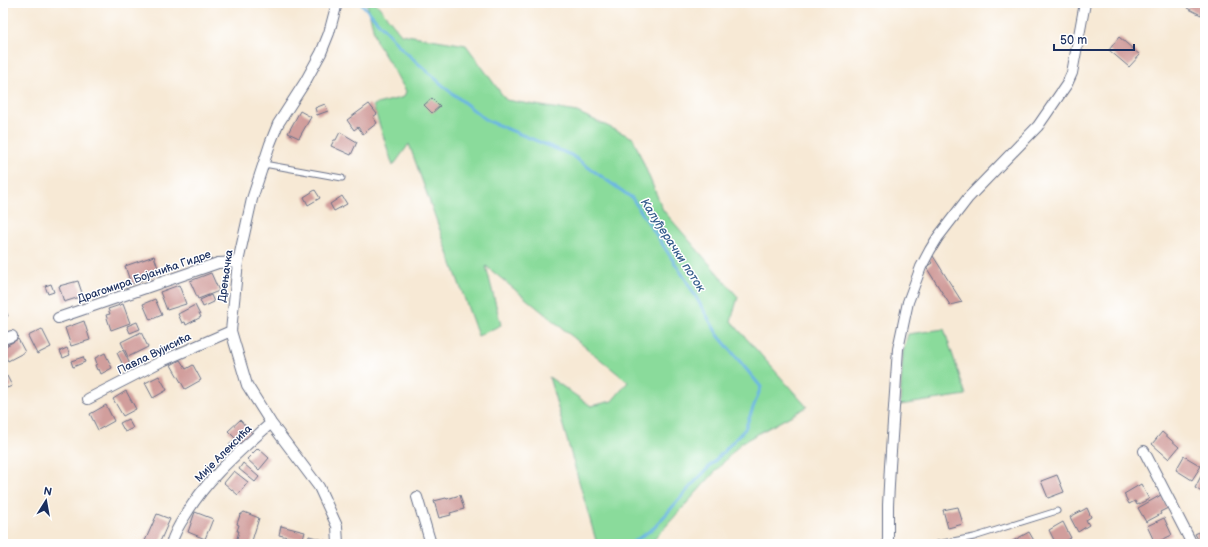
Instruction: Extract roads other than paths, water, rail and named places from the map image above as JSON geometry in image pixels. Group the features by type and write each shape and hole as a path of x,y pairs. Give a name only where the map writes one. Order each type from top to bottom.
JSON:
{"street":[{"name":"Дрењачка","path":"337,3 330,33 321,53 306,82 278,124 252,199 238,262 231,331 247,385 271,423 319,487 336,526 338,544"},
{"path":"888,544 890,466 898,350 908,302 921,267 938,237 968,198 1038,126 1067,84 1072,73 1085,3"},
{"name":"Драгомира Бојанића Гидре","path":"58,318 218,262 238,262"},
{"name":"Павла Вујисића","path":"88,399 160,362 231,331"},
{"name":"Мије Алексића","path":"171,544 178,527 192,503 210,480 226,463 271,423"},
{"path":"1144,451 1192,544"},
{"path":"416,497 431,544"}],"lane":[{"path":"264,164 342,178"},
{"path":"937,544 974,536 1057,511"}],"waterway":[{"name":"Калуђерачки поток","path":"361,3 402,49 447,89 486,120 571,155 632,198 686,280 718,335 761,387 745,429 654,528 630,544"}]}
